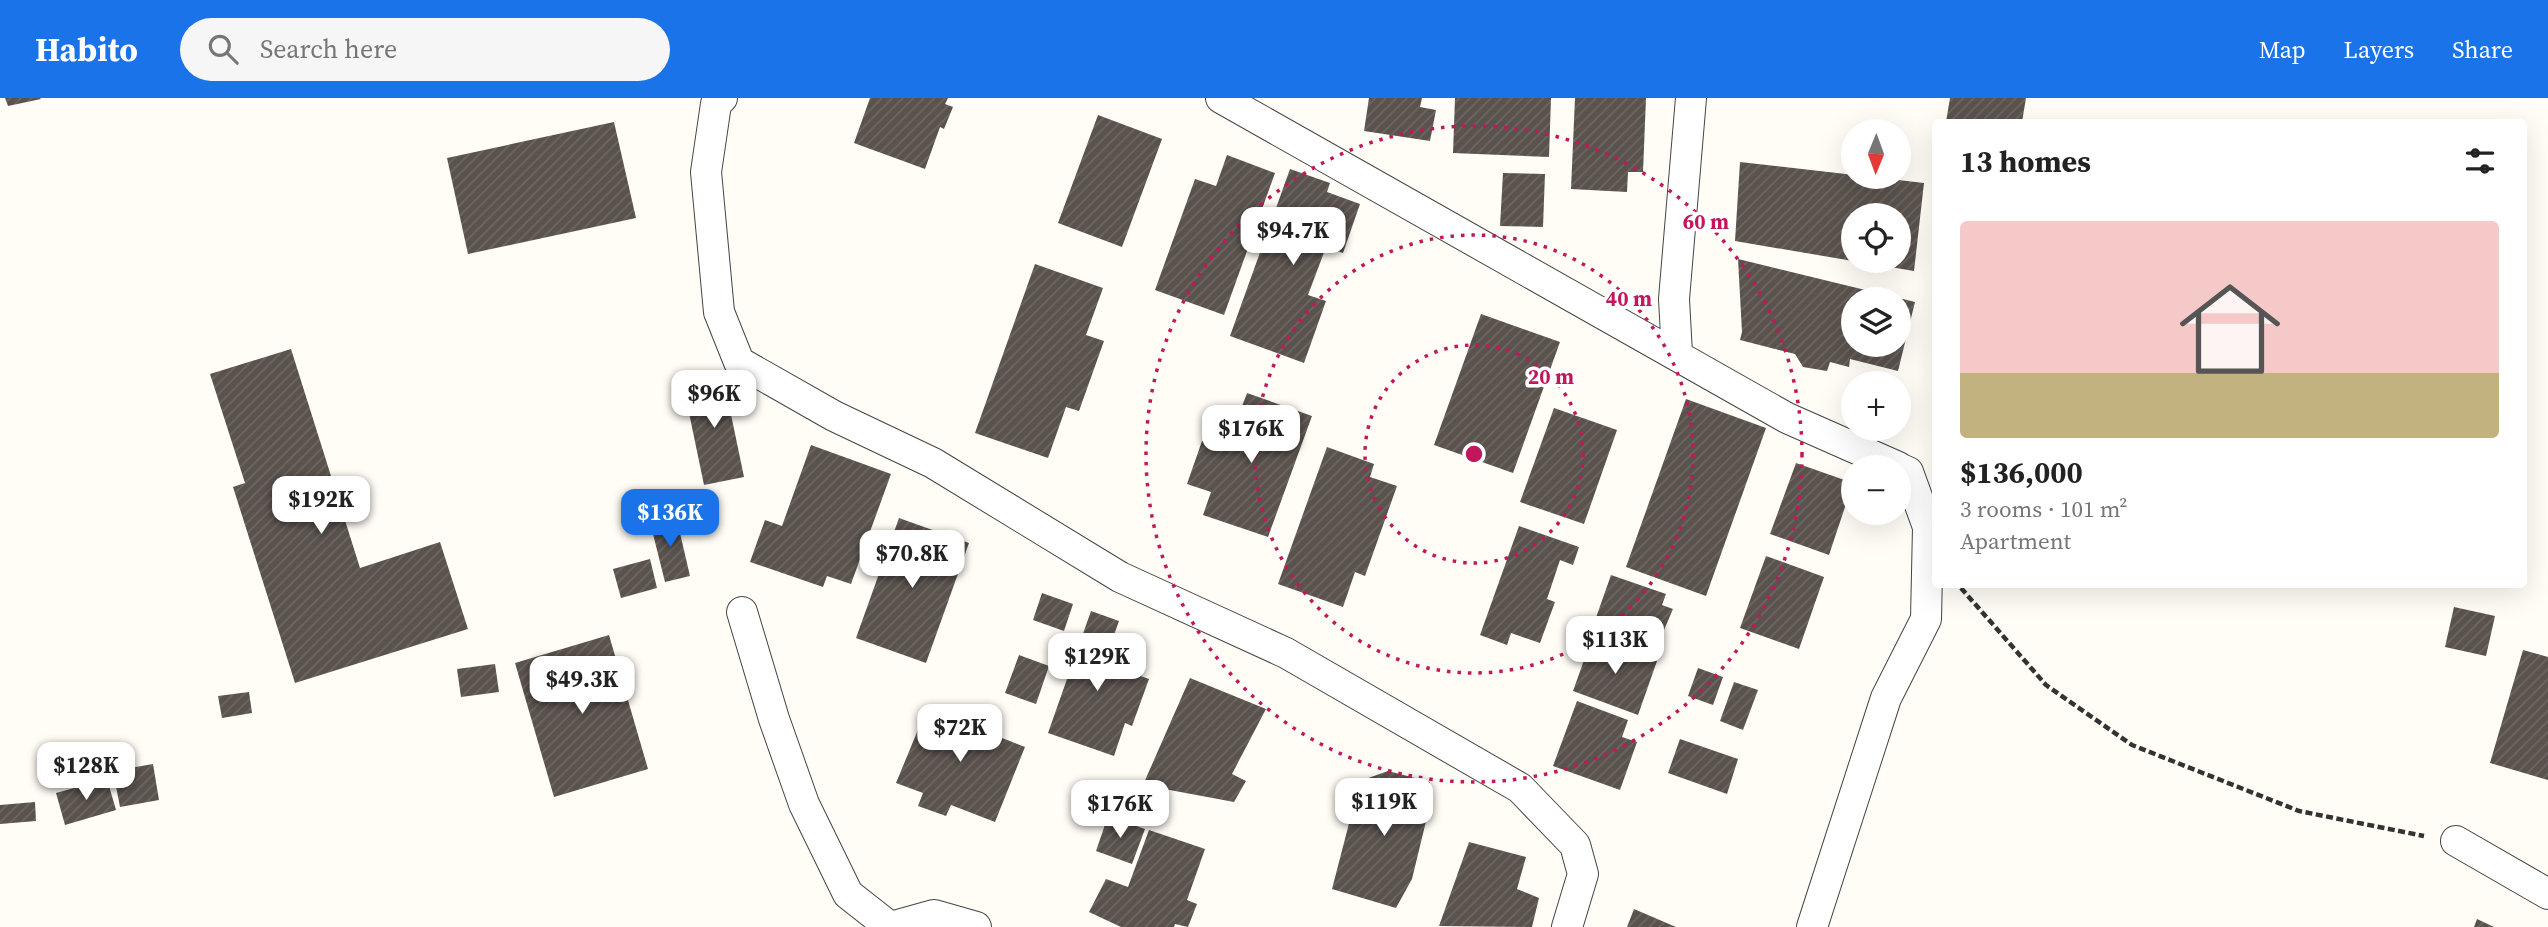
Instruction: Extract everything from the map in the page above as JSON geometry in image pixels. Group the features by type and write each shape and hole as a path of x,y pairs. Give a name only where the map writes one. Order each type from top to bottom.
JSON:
{"street":[{"path":"722,98 716,104 706,172 719,312 739,362 834,415 933,463 1120,577 1286,653 1520,788 1575,845 1583,874 1567,927"},
{"path":"1221,98 1787,418 1871,455"},
{"path":"1677,354 1674,299 1691,98"},
{"path":"1812,927 1886,698 1926,619 1928,527 1911,480"},
{"path":"742,612 774,719 804,804 848,894 890,927 934,915 976,927"},
{"path":"2456,841 2548,894"}],"path":[{"path":"1961,588 2046,685 2132,745 2299,811 2456,841"}],"building":[{"path":"5,98 40,98 41,99 8,106"},
{"path":"870,98 948,98 945,104 953,107 944,129 940,127 925,169 854,143"},
{"path":"1369,98 1422,98 1420,107 1436,110 1430,141 1364,131"},
{"path":"1455,98 1551,98 1549,157 1453,153"},
{"path":"1575,98 1646,98 1643,172 1628,172 1627,192 1571,189"},
{"path":"1950,98 2026,98 2022,119 1946,119"},
{"path":"1098,115 1162,139 1122,247 1058,223"},
{"path":"614,122 636,218 468,254 447,158"},
{"path":"1227,155 1275,173 1224,315 1155,290 1195,179 1216,186"},
{"path":"1740,162 1841,174 1841,189 1911,189 1911,182 1924,183 1914,271 1911,270 1911,203 1841,203 1841,259 1735,241"},
{"path":"1290,169 1330,183 1327,192 1360,204 1343,253 1326,247 1308,295 1326,301 1304,363 1230,336"},
{"path":"1503,173 1545,174 1543,227 1500,226"},
{"path":"1738,259 1853,287 1841,287 1841,357 1901,357 1898,371 1850,359 1849,367 1830,362 1827,371 1803,367 1795,354 1740,340 1742,332"},
{"path":"1035,264 1103,288 1086,335 1104,341 1079,411 1066,407 1048,458 975,433"},
{"path":"1911,301 1915,302 1911,318"},
{"path":"1481,314 1560,342 1513,473 1434,445"},
{"path":"291,349 360,568 440,542 468,629 295,683 233,487 245,483 210,374"},
{"path":"723,376 744,477 704,485 683,384"},
{"path":"1247,393 1312,416 1268,537 1203,515 1211,492 1187,484 1202,441 1226,449"},
{"path":"1686,399 1766,428 1706,596 1626,567"},
{"path":"1554,408 1617,430 1584,524 1520,502"},
{"path":"811,445 891,474 851,584 827,576 823,587 750,562 765,520 782,526"},
{"path":"1327,447 1374,464 1370,477 1397,486 1365,576 1355,572 1343,607 1278,584"},
{"path":"1796,463 1841,479 1841,519 1829,555 1770,534"},
{"path":"676,516 690,576 665,582 650,522"},
{"path":"899,518 969,543 926,663 856,638"},
{"path":"1519,526 1579,547 1573,565 1560,560 1547,599 1555,602 1540,643 1511,633 1507,645 1480,635"},
{"path":"1766,556 1824,577 1799,649 1740,628"},
{"path":"650,559 657,588 621,598 613,569"},
{"path":"1611,575 1666,594 1662,605 1673,609 1655,651 1592,629"},
{"path":"1042,593 1073,604 1064,631 1033,620"},
{"path":"2454,607 2495,616 2486,656 2445,647"},
{"path":"1091,611 1119,621 1104,663 1149,679 1132,726 1125,723 1114,756 1048,733"},
{"path":"609,635 648,769 554,797 515,663"},
{"path":"1592,638 1657,661 1638,715 1573,691"},
{"path":"2523,650 2548,657 2548,780 2490,763"},
{"path":"1019,655 1049,666 1036,704 1005,693"},
{"path":"495,664 499,692 461,697 457,669"},
{"path":"1698,668 1723,677 1713,705 1688,696"},
{"path":"1190,678 1266,709 1232,774 1246,781 1234,802 1143,785"},
{"path":"1734,682 1758,690 1743,730 1720,721"},
{"path":"249,692 252,713 222,718 218,696"},
{"path":"1577,701 1628,720 1622,737 1637,742 1620,790 1553,766"},
{"path":"957,704 985,714 979,729 1025,747 995,822 951,805 946,816 918,806 923,793 896,783 927,708 951,718"},
{"path":"1680,739 1738,759 1727,794 1668,773"},
{"path":"153,764 159,800 120,807 113,771"},
{"path":"1388,771 1430,782 1428,813 1412,879 1396,908 1332,889 1360,781"},
{"path":"107,779 116,810 65,825 56,793"},
{"path":"35,802 36,821 0,824 0,805"},
{"path":"1108,816 1145,829 1132,864 1096,851"},
{"path":"1149,830 1205,849 1187,900 1197,904 1188,927 1175,924 1174,927 1121,927 1089,912 1106,879 1128,887"},
{"path":"1469,842 1526,857 1517,889 1539,898 1532,927 1439,926"},
{"path":"1634,909 1676,927 1627,927"},
{"path":"2477,919 2494,927 2474,927"}]}
